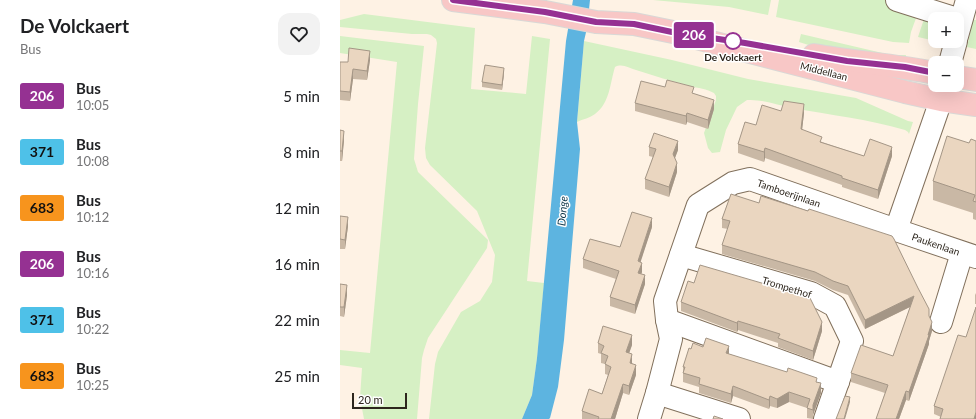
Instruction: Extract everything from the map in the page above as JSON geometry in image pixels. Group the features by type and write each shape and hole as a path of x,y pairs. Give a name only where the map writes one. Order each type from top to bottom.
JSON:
{"main road":[{"name":"Middellaan","path":"453,0 545,12 596,22 634,24 672,32 897,90 928,91"},
{"name":"Middellaan","path":"672,32 847,61 905,67 928,72"},
{"path":"964,78 976,80"},
{"name":"Middellaan","path":"942,92 976,105"}],"street":[{"path":"897,0 928,17"},
{"path":"896,230 942,92"},
{"name":"Tamboerijnlaan","path":"649,419 671,339 665,301 698,205 733,182 750,179 896,230"},
{"name":"Paukenlaan","path":"896,230 969,255"},
{"name":"Trompethof","path":"681,255 811,293 835,306 852,341 825,419"},
{"path":"941,322 969,255"},
{"path":"667,320 838,382"},
{"path":"657,393 739,419"}],"green space":[{"path":"653,0 771,0 768,15 729,7"},
{"path":"779,0 889,0 919,10 911,32 909,43 893,42 776,17"},
{"path":"926,13 928,14 928,39 918,37"},
{"path":"364,14 475,28 471,89 526,94 532,36 550,39 527,281 544,283 532,395 522,419 429,419 435,364 438,352 461,312 480,301 492,282 495,255 477,211 430,165 426,158 425,148 437,43 436,39 427,34 412,34 340,27 340,20"},
{"path":"973,20 976,20 976,49 967,47"},
{"path":"801,34 891,55 906,55 905,61 818,48 799,42"},
{"path":"340,36 424,46 414,159 418,172 488,240 487,248 428,338 422,358 417,419 364,419 360,398 362,368 340,365 340,350 370,353 397,62 340,53"},
{"path":"584,41 672,60 748,79 856,98 913,122 909,134 905,130 877,123 792,108 764,101 747,100 737,107 726,130 720,152 712,153 708,148 704,133 716,100 714,93 626,66 618,66 615,67 607,99 604,104 593,115 577,122"}],"water":[{"name":"Donge","path":"573,0 590,0 584,41 577,122 580,149 564,340 558,387 550,418 522,419 532,395 537,358 566,41"}],"building":[{"path":"349,48 370,51 367,71 353,69 350,92 340,91 340,62 348,62"},
{"path":"485,65 504,68 502,85 482,82"},
{"path":"667,80 694,87 692,93 714,100 708,120 687,113 686,116 635,103 641,81 665,87"},
{"path":"784,101 804,104 801,129 822,137 820,142 864,156 870,139 892,147 878,190 842,178 842,176 765,148 764,152 738,144 745,122 756,125 762,105 781,111"},
{"path":"340,130 344,131 342,151 340,151"},
{"path":"654,133 678,141 673,154 677,163 669,187 645,179 656,149 649,147"},
{"path":"947,136 969,143 971,139 976,141 976,202 973,201 975,195 933,181"},
{"path":"731,194 759,203 761,196 808,211 809,209 892,236 929,309 929,316 932,322 929,335 909,392 906,391 896,419 876,419 888,385 851,373 861,345 893,356 914,296 865,320 848,286 833,281 815,272 722,245 730,221 722,219"},
{"path":"632,212 652,218 638,261 642,263 638,273 645,275 635,305 610,297 619,271 583,259 590,239 620,247"},
{"path":"340,216 348,217 345,240 340,239"},
{"path":"700,265 810,298 822,322 813,351 778,338 780,334 738,321 737,323 681,302 688,281 694,283"},
{"path":"340,284 347,285 344,307 340,307"},
{"path":"976,307 976,412 974,419 940,419 943,409 934,406 958,335 966,337"},
{"path":"603,326 632,335 626,352 632,354 630,363 636,365 629,386 623,384 611,419 598,419 599,417 582,411 589,389 602,394 611,367 605,364 608,356 601,353 604,346 598,343"},
{"path":"706,338 729,346 726,353 787,372 788,368 817,378 816,382 821,383 813,405 813,410 807,408 810,399 789,392 777,399 770,396 769,400 733,386 731,394 699,384 700,378 683,373 685,367 683,367 689,348 691,349 693,343 703,347"},
{"path":"845,396 850,397 844,419 836,419"},
{"path":"714,416 723,419 713,419"}],"bus line":[{"name":"206","path":"453,0 545,12 596,22 634,24 672,32 847,61 905,67 928,72"}],"place":[{"name":"De Volckaert","path":"733,41"}]}
